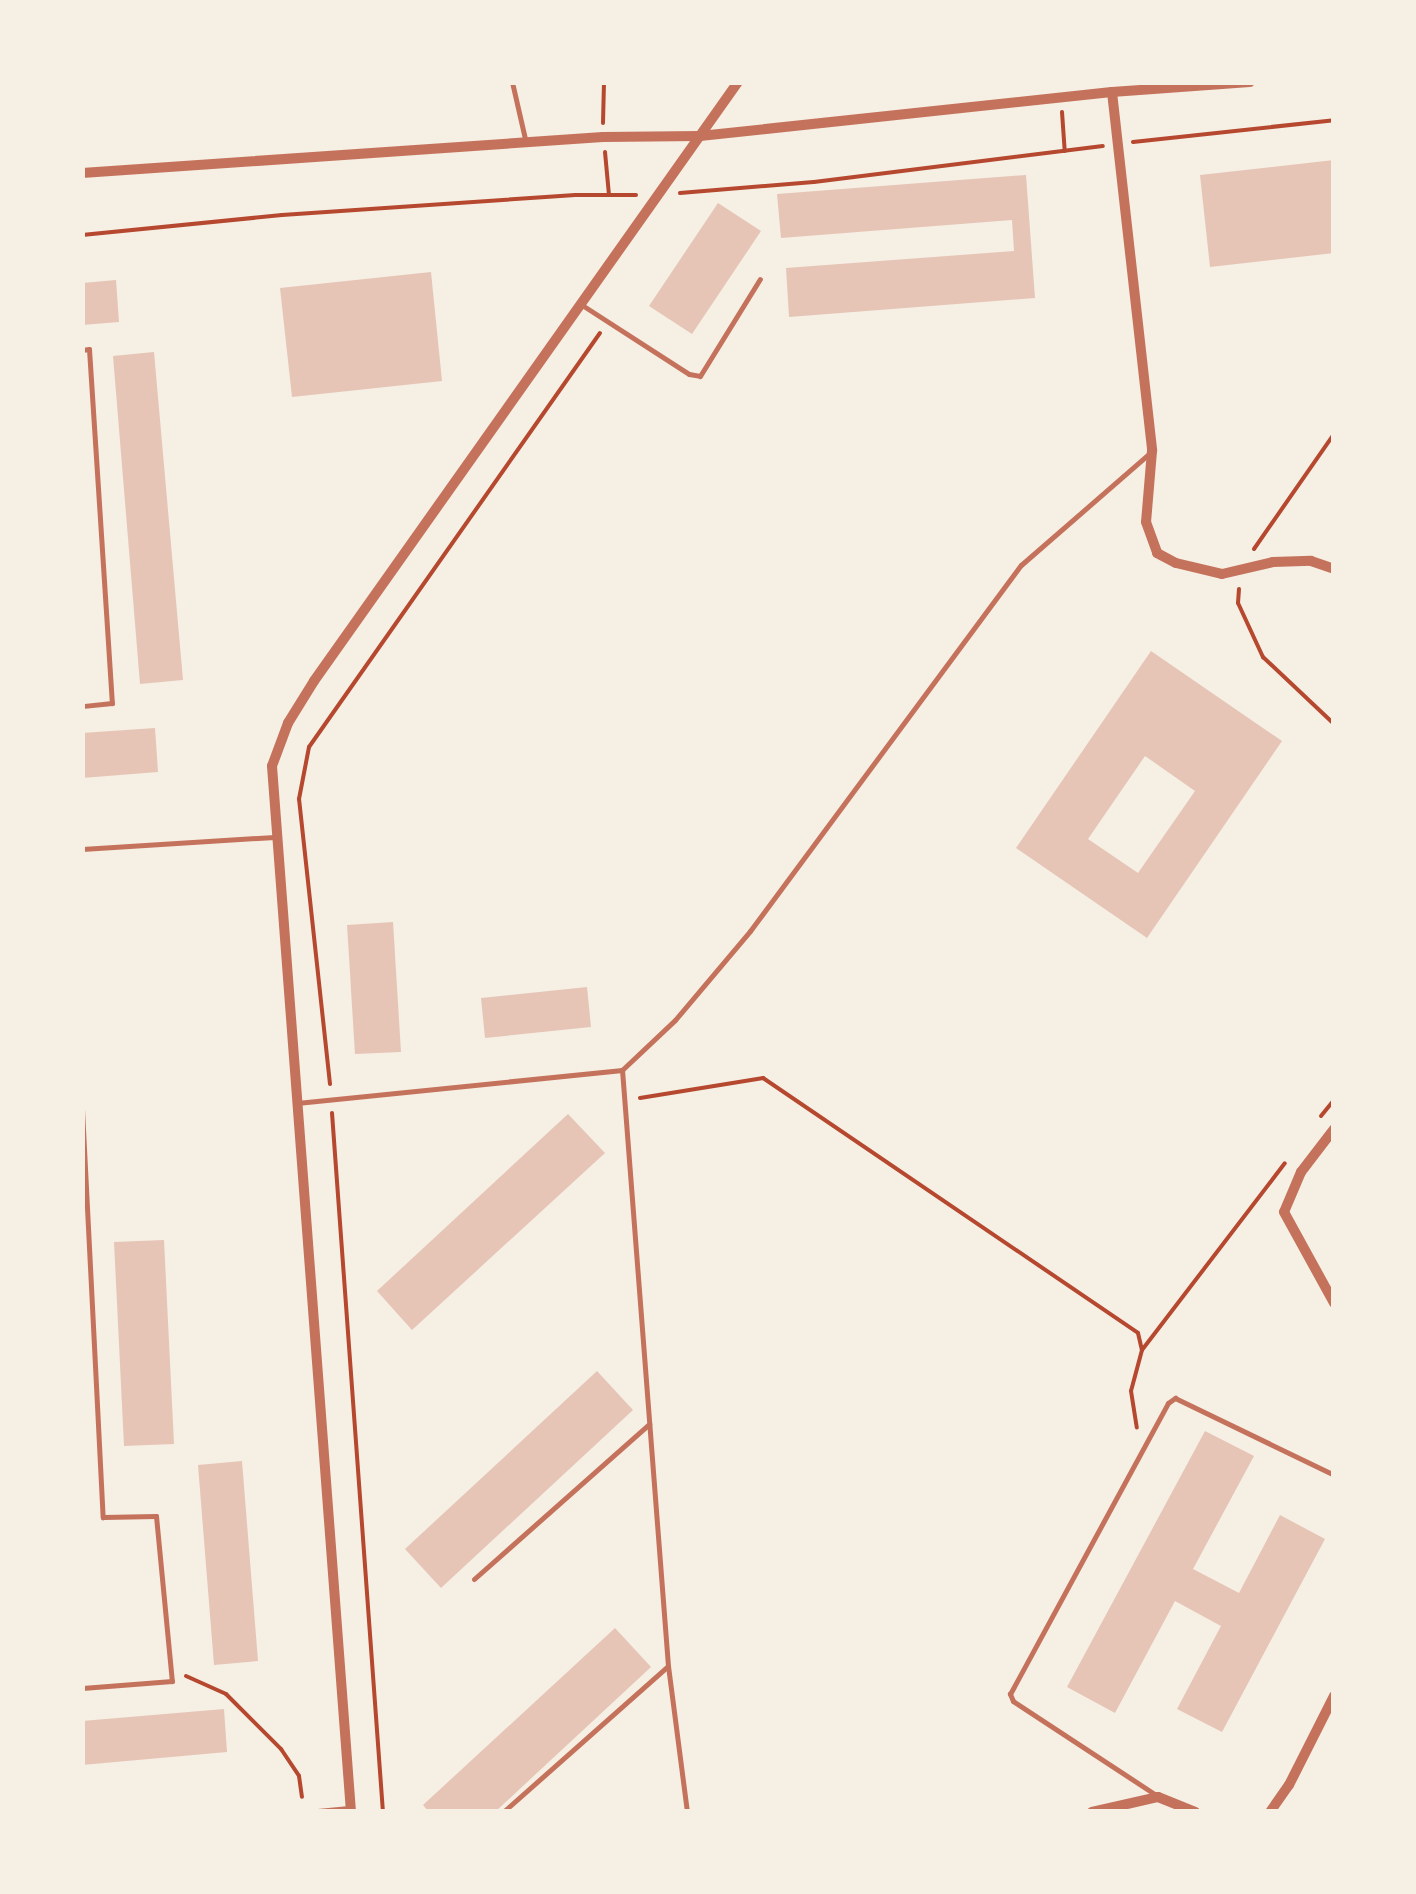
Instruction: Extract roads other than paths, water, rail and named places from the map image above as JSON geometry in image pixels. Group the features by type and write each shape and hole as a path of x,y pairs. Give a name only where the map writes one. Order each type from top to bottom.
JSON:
{"street":[{"path":"351,1810 294,1104 272,766 288,723 358,616 738,82"},
{"path":"82,173 526,142 700,136 1112,92 1250,82"},
{"path":"1112,92 1152,451 1146,522 1158,553 1176,563 1222,574 1311,561 1334,569"},
{"path":"1334,1129 1302,1172 1284,1212 1334,1303"},
{"path":"1270,1812 1289,1785 1334,1696"},
{"path":"1092,1812 1158,1797 1195,1812"}],"lane":[{"path":"512,82 526,142"},
{"path":"579,303 688,374 700,376 760,279"},
{"path":"82,350 89,349 112,703 82,706"},
{"path":"294,1104 622,1070 675,1020 750,931 1022,565 1152,451"},
{"path":"82,849 275,837"},
{"path":"622,1070 668,1666 687,1812"},
{"path":"82,1109 103,1517 156,1516 172,1681 82,1688"},
{"path":"1158,1797 1014,1701 1010,1694 1142,1452 1175,1398 1334,1476"},
{"path":"474,1580 649,1424"},
{"path":"503,1812 668,1666"},
{"path":"305,1812 351,1810"}]}
